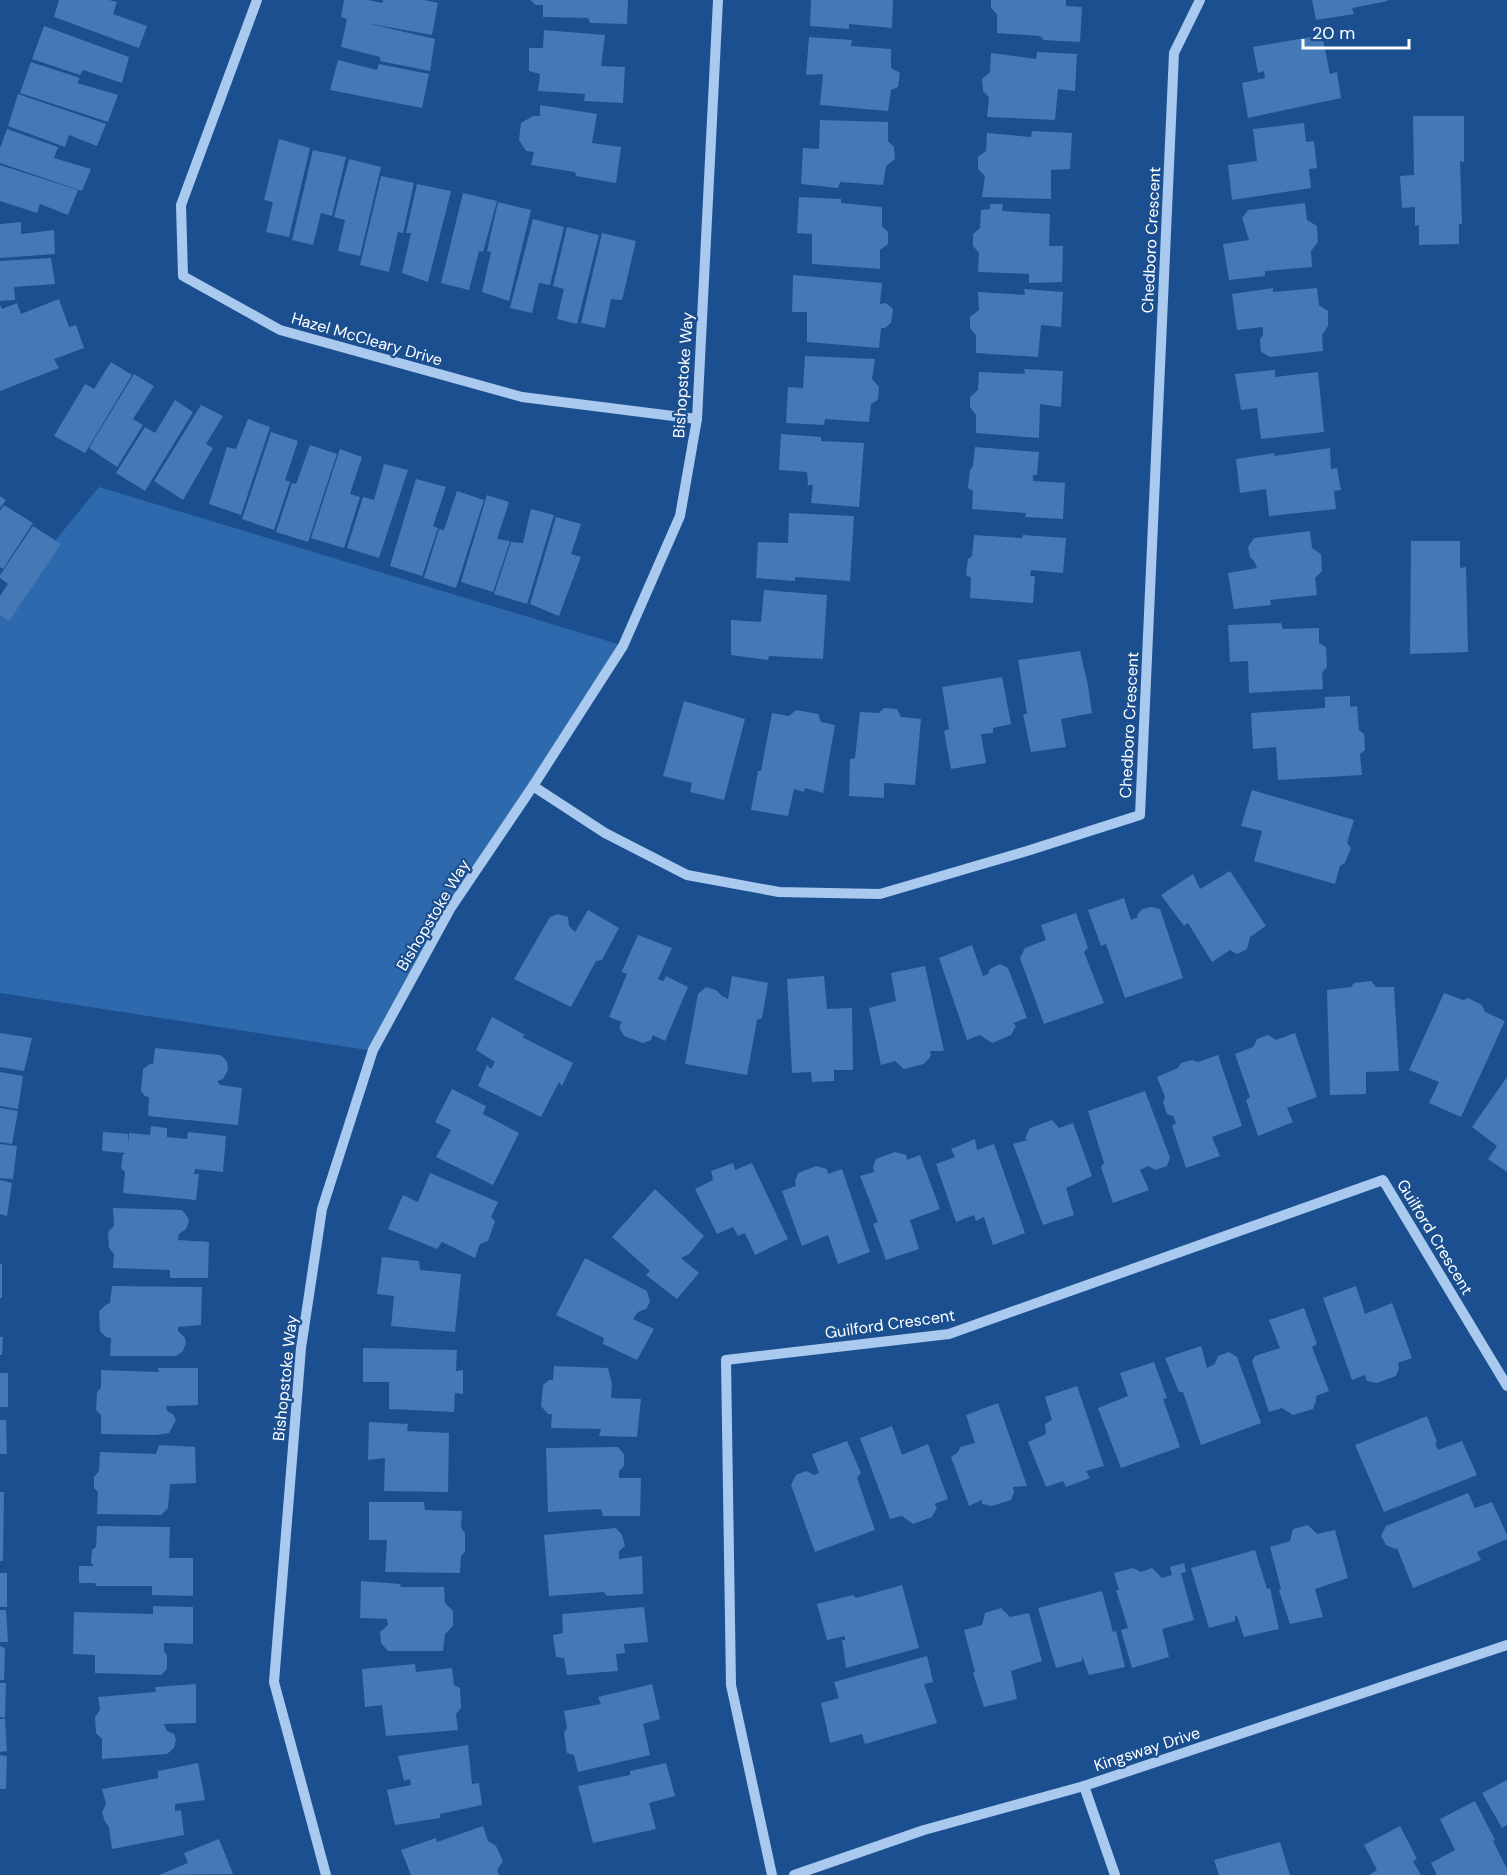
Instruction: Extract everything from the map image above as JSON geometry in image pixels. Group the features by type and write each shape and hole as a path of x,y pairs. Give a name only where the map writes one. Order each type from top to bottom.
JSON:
{"street":[{"name":"Hazel McCleary Drive","path":"257,0 181,205 183,276 280,330 522,398 697,419"},
{"name":"Bishopstoke Way","path":"326,1875 274,1682 301,1348 322,1209 373,1050 450,909 533,786 622,646 680,516 697,419 718,0"},
{"name":"Chedboro Crescent","path":"533,786 605,833 687,875 779,892 880,894 1140,815 1174,53 1200,0"},
{"name":"Guilford Crescent","path":"772,1875 731,1685 726,1360 949,1334 1383,1180 1507,1386"},
{"name":"Kingsway Drive","path":"794,1875 924,1830 1084,1786 1507,1646"},
{"path":"1084,1786 1116,1875"}],"shaded area":[{"path":"99,487 624,646 450,908 374,1051 0,993 0,608"}],"building":[{"path":"59,0 117,2 113,14 147,26 139,48 54,17"},
{"path":"344,0 368,0 382,3 383,0 424,0 438,3 432,35 366,23 435,39 430,71 380,61 380,57 341,47 347,19 341,17"},
{"path":"530,0 628,0 627,24 590,23 588,18 543,17 543,5 536,5"},
{"path":"811,0 893,0 892,28 849,24 849,29 810,26"},
{"path":"991,0 1066,0 1066,6 1082,7 1080,42 1044,40 1040,36 997,33 997,14 991,8"},
{"path":"1312,0 1388,1 1352,8 1354,14 1316,20"},
{"path":"44,26 129,57 122,83 83,70 80,75 32,59"},
{"path":"544,30 605,35 601,66 625,67 623,103 584,101 585,94 538,91 540,74 529,71 529,48 543,48"},
{"path":"1322,35 1330,74 1337,72 1341,98 1248,118 1242,83 1265,78 1264,71 1258,73 1253,47"},
{"path":"809,37 852,40 851,46 891,49 891,68 900,73 898,87 891,90 888,111 820,105 823,74 806,75"},
{"path":"1037,52 1077,54 1075,91 1058,89 1055,120 987,117 989,97 983,91 982,79 990,72 991,53 1036,59"},
{"path":"338,60 377,70 379,64 429,74 422,108 330,90"},
{"path":"31,62 80,78 77,83 118,95 108,122 20,93"},
{"path":"18,94 106,124 97,146 69,135 65,147 8,126"},
{"path":"540,105 597,114 592,143 621,147 616,183 576,176 575,172 531,165 534,152 526,151 519,140 521,123 533,116 540,116"},
{"path":"1413,116 1464,116 1464,162 1460,161 1462,224 1459,224 1459,244 1419,245 1419,225 1415,226 1415,207 1402,208 1400,176 1414,175"},
{"path":"820,120 888,122 888,141 894,147 895,159 886,166 883,185 840,182 838,188 801,184 803,148 819,149"},
{"path":"1304,123 1306,142 1314,141 1317,168 1309,169 1311,188 1232,200 1228,165 1257,161 1253,129"},
{"path":"7,129 58,147 54,158 91,169 82,191 0,163 0,148"},
{"path":"1032,131 1072,133 1070,169 1051,170 1051,199 982,197 985,176 978,169 978,157 986,151 987,133 1031,137"},
{"path":"279,139 310,148 289,237 266,232 273,202 264,200"},
{"path":"313,150 346,157 332,216 321,213 313,245 292,240"},
{"path":"349,159 381,167 360,256 338,251 345,220 334,217"},
{"path":"0,165 78,190 68,215 40,204 37,213 0,201"},
{"path":"381,176 414,183 403,233 398,232 389,272 360,265"},
{"path":"417,184 451,191 428,282 402,273 411,233 406,233"},
{"path":"463,193 497,201 483,252 479,251 469,290 441,283"},
{"path":"799,197 841,199 841,203 882,207 882,226 888,232 888,244 880,250 880,269 812,264 812,234 797,233"},
{"path":"498,202 531,210 509,301 482,292 491,252 487,251"},
{"path":"1305,203 1307,220 1317,226 1318,242 1311,251 1312,267 1265,271 1265,276 1229,280 1223,244 1249,240 1242,218 1248,210"},
{"path":"990,204 1003,204 1002,211 1050,214 1049,246 1063,246 1062,282 1029,283 1029,274 978,272 979,253 973,246 973,234 980,228 981,210 990,209"},
{"path":"533,219 564,227 550,285 539,283 532,313 510,308"},
{"path":"21,222 21,234 54,230 55,254 0,258 0,224"},
{"path":"567,227 599,235 577,324 557,319 564,289 553,286"},
{"path":"602,233 636,241 622,300 611,299 605,328 581,323"},
{"path":"51,258 55,284 14,287 15,300 0,301 0,261"},
{"path":"793,275 882,283 880,304 886,303 893,309 891,323 881,328 879,348 807,342 807,312 792,312"},
{"path":"1273,288 1273,292 1317,288 1319,305 1328,311 1328,326 1322,335 1323,351 1270,357 1261,352 1260,339 1263,335 1263,327 1237,330 1232,294"},
{"path":"1024,289 1063,292 1061,327 1041,325 1038,357 976,353 976,335 970,328 970,317 979,310 978,292 1025,295"},
{"path":"59,299 69,327 76,325 84,348 54,359 59,368 0,391 0,305 2,309 17,303 21,314"},
{"path":"805,356 875,359 872,379 879,387 878,400 871,404 869,422 825,419 824,425 786,423 788,387 803,388"},
{"path":"111,362 132,375 85,453 54,436 85,384 94,389"},
{"path":"1024,369 1063,371 1061,407 1040,404 1039,438 976,433 976,415 970,407 970,397 978,390 979,372 1025,374"},
{"path":"1275,370 1275,377 1318,372 1324,432 1261,439 1257,408 1241,410 1235,374"},
{"path":"134,374 154,386 133,419 143,425 117,467 89,448"},
{"path":"175,400 193,412 145,491 116,473 145,427 155,433"},
{"path":"201,405 223,416 206,444 213,448 183,500 154,481"},
{"path":"248,419 270,427 241,515 209,504 227,447 236,449"},
{"path":"271,432 298,441 285,480 290,482 274,530 242,519"},
{"path":"781,434 821,437 821,441 864,443 859,507 811,503 813,485 808,485 807,472 779,470"},
{"path":"310,445 337,454 308,542 276,532 292,483 296,484"},
{"path":"975,447 1039,452 1037,475 1033,475 1033,481 1065,483 1063,519 1025,517 1026,513 972,509 973,491 968,488"},
{"path":"1330,448 1331,469 1337,468 1341,490 1334,491 1336,509 1269,516 1266,489 1240,493 1236,459"},
{"path":"340,449 362,457 350,494 360,497 344,548 311,538"},
{"path":"384,464 408,470 379,558 347,548 363,497 374,500"},
{"path":"416,479 446,487 433,526 438,528 422,576 390,566"},
{"path":"457,491 484,500 456,588 424,578 439,529 444,530"},
{"path":"487,495 509,502 497,539 510,541 493,592 461,582"},
{"path":"0,496 6,500 0,508"},
{"path":"4,505 33,523 3,569 0,567 0,511"},
{"path":"531,509 554,515 527,604 494,594 511,542 523,543"},
{"path":"789,513 854,516 850,581 795,577 795,581 756,578 758,542 788,543"},
{"path":"556,517 581,524 571,554 581,557 559,616 530,604"},
{"path":"33,526 61,544 9,621 0,615 0,596 8,584 0,578 0,575"},
{"path":"1310,531 1312,548 1321,554 1322,571 1315,578 1317,595 1270,600 1271,605 1234,609 1228,573 1257,568 1250,557 1248,547 1254,538"},
{"path":"974,535 1066,538 1063,573 1031,570 1030,576 1035,576 1033,603 970,598 971,578 966,575 968,559 972,556"},
{"path":"1411,541 1460,541 1460,568 1466,567 1468,652 1410,654"},
{"path":"764,590 827,595 823,659 769,656 768,660 731,655 731,620 761,622"},
{"path":"1281,623 1283,629 1319,628 1319,643 1326,647 1327,667 1322,673 1323,689 1249,693 1248,661 1230,662 1228,625"},
{"path":"1080,651 1092,713 1061,719 1066,747 1031,752 1023,714 1027,714 1018,660"},
{"path":"1002,677 1011,724 993,728 993,733 981,734 986,763 951,769 944,731 949,729 942,687"},
{"path":"1350,696 1350,707 1357,706 1359,730 1364,734 1365,750 1360,754 1362,775 1278,780 1276,747 1253,749 1251,713 1325,708 1325,697"},
{"path":"684,701 745,719 724,800 690,792 692,783 663,776"},
{"path":"884,708 897,709 901,717 921,719 915,785 884,783 884,798 849,796 850,759 855,758 860,712 879,713"},
{"path":"796,710 818,714 821,722 835,725 823,793 805,788 804,792 794,789 788,816 751,810 772,713 789,716"},
{"path":"1252,790 1354,820 1347,843 1351,848 1345,863 1340,866 1335,884 1254,861 1262,831 1241,826"},
{"path":"1230,871 1266,926 1250,937 1247,949 1237,954 1230,950 1212,962 1188,923 1184,926 1161,895 1193,874 1200,889"},
{"path":"1124,898 1131,920 1138,917 1142,909 1151,907 1160,909 1183,978 1125,998 1106,944 1101,946 1088,910"},
{"path":"588,910 619,928 602,960 596,961 571,1007 514,979 550,917 558,914 568,917 569,926 575,932"},
{"path":"1076,913 1088,948 1084,952 1104,1003 1044,1024 1020,958 1025,948 1046,940 1041,925"},
{"path":"638,935 672,948 658,979 663,981 666,976 688,987 665,1041 653,1035 651,1040 643,1043 624,1036 619,1027 622,1022 609,1017 627,974 622,971"},
{"path":"972,945 983,976 1000,964 1008,968 1027,1018 1013,1023 1016,1026 1011,1035 992,1043 980,1035 967,1040 939,958"},
{"path":"925,966 944,1051 930,1051 931,1056 924,1064 904,1069 895,1061 881,1065 869,1008 896,1001 891,973"},
{"path":"732,976 768,983 762,1018 757,1020 747,1075 685,1064 698,994 706,987 716,990 728,999"},
{"path":"824,976 827,1009 852,1008 853,1070 834,1070 834,1081 812,1082 811,1072 792,1073 787,979"},
{"path":"1371,981 1376,987 1394,987 1399,1071 1366,1072 1366,1094 1330,1095 1327,990 1351,987 1354,983"},
{"path":"1444,993 1463,1000 1468,998 1482,1005 1485,1012 1505,1021 1461,1117 1429,1103 1439,1082 1409,1070"},
{"path":"492,1017 525,1035 522,1037 573,1063 562,1086 559,1082 541,1117 478,1086 487,1065 491,1069 495,1062 476,1050"},
{"path":"0,1033 32,1038 24,1071 0,1067"},
{"path":"1295,1033 1317,1097 1287,1108 1293,1122 1258,1136 1246,1100 1250,1097 1235,1054 1253,1047 1257,1039 1268,1035 1276,1040"},
{"path":"155,1048 223,1057 227,1062 228,1070 223,1079 217,1081 220,1085 242,1088 238,1125 148,1116 149,1097 141,1091 143,1069 153,1064"},
{"path":"1218,1055 1242,1126 1212,1137 1220,1156 1186,1168 1172,1126 1176,1123 1173,1116 1167,1114 1163,1102 1165,1097 1157,1077 1178,1068 1181,1063 1192,1060 1198,1062"},
{"path":"0,1072 23,1076 18,1109 0,1106"},
{"path":"1507,1077 1507,1172 1488,1159 1497,1146 1472,1127"},
{"path":"452,1089 486,1106 483,1114 519,1133 493,1185 436,1157 451,1130 435,1122"},
{"path":"1145,1091 1170,1158 1167,1166 1155,1170 1148,1166 1140,1170 1149,1190 1113,1203 1101,1167 1104,1163 1088,1111"},
{"path":"0,1108 18,1111 12,1144 0,1142"},
{"path":"1052,1120 1059,1128 1073,1123 1092,1176 1066,1188 1074,1215 1043,1225 1013,1144 1027,1140 1025,1138 1030,1128"},
{"path":"151,1126 167,1128 167,1137 187,1139 188,1132 226,1136 223,1172 195,1169 194,1174 199,1174 196,1200 123,1193 125,1172 121,1168 123,1154 126,1153 102,1151 103,1132 128,1134 128,1146 129,1133 150,1135"},
{"path":"975,1139 977,1150 994,1144 1025,1233 993,1245 984,1217 976,1221 974,1215 956,1222 936,1164 955,1157 951,1149"},
{"path":"0,1144 17,1146 13,1179 0,1178"},
{"path":"895,1152 906,1155 907,1160 920,1155 940,1209 910,1220 919,1249 886,1260 873,1224 878,1222 860,1176 874,1172 876,1159"},
{"path":"733,1163 735,1170 752,1163 788,1239 755,1255 745,1233 738,1236 733,1227 717,1234 695,1189 713,1180 711,1171"},
{"path":"816,1166 827,1169 828,1174 842,1169 870,1252 838,1264 828,1235 802,1246 782,1191 796,1186 798,1173"},
{"path":"430,1173 498,1202 491,1217 495,1221 488,1241 480,1244 475,1258 442,1242 437,1249 388,1229 403,1195 418,1202"},
{"path":"0,1180 12,1183 7,1216 0,1214"},
{"path":"655,1189 704,1236 689,1254 681,1258 699,1273 677,1299 646,1275 650,1271 612,1237"},
{"path":"113,1208 182,1210 189,1221 186,1229 179,1234 178,1240 209,1242 208,1278 170,1278 170,1270 113,1268 114,1254 109,1248 108,1232 114,1226"},
{"path":"382,1257 419,1261 420,1270 461,1274 455,1332 391,1326 394,1296 377,1294"},
{"path":"585,1258 647,1291 650,1302 646,1309 638,1312 633,1319 654,1329 637,1360 603,1344 604,1338 556,1315"},
{"path":"0,1264 2,1264 2,1298 0,1298"},
{"path":"112,1286 202,1287 201,1325 178,1327 186,1343 183,1351 176,1356 110,1356 111,1338 106,1337 100,1331 99,1311 110,1303"},
{"path":"1356,1286 1365,1314 1392,1303 1412,1358 1398,1363 1396,1376 1377,1383 1367,1381 1365,1375 1352,1380 1323,1298"},
{"path":"1304,1308 1317,1344 1312,1347 1329,1391 1316,1396 1313,1409 1293,1415 1282,1408 1269,1412 1252,1361 1255,1356 1280,1348 1269,1320"},
{"path":"0,1337 3,1337 2,1355 0,1355"},
{"path":"1201,1346 1207,1368 1215,1364 1218,1356 1229,1352 1237,1357 1261,1423 1201,1445 1183,1392 1179,1392 1165,1358"},
{"path":"363,1348 457,1350 456,1371 463,1370 463,1394 455,1393 454,1412 389,1409 389,1382 363,1382"},
{"path":"1154,1362 1167,1398 1163,1399 1180,1447 1121,1468 1098,1408 1128,1396 1120,1373"},
{"path":"554,1366 608,1368 612,1384 611,1398 641,1399 637,1437 599,1436 601,1429 551,1428 552,1414 548,1414 541,1406 543,1385 553,1380"},
{"path":"158,1368 198,1368 198,1405 166,1406 167,1411 173,1414 176,1420 169,1433 156,1435 101,1434 101,1415 96,1410 97,1392 101,1388 101,1370 159,1372"},
{"path":"0,1373 8,1373 8,1407 0,1407"},
{"path":"1077,1386 1104,1466 1086,1471 1090,1478 1066,1487 1063,1481 1046,1487 1028,1442 1046,1434 1045,1424 1052,1420 1045,1397"},
{"path":"998,1403 1027,1486 1013,1487 1011,1500 992,1506 982,1504 982,1500 969,1506 951,1457 958,1452 960,1447 975,1443 966,1415"},
{"path":"1427,1416 1438,1450 1462,1441 1477,1475 1384,1512 1355,1445"},
{"path":"0,1420 6,1420 7,1454 0,1454"},
{"path":"369,1422 408,1424 407,1431 449,1433 448,1492 384,1491 385,1458 368,1460"},
{"path":"892,1426 902,1455 928,1444 948,1499 934,1504 937,1507 932,1517 913,1524 902,1516 890,1519 860,1438"},
{"path":"847,1441 861,1473 857,1478 875,1530 815,1552 791,1485 796,1475 806,1471 814,1475 819,1473 812,1454"},
{"path":"159,1445 195,1447 196,1483 170,1484 168,1508 161,1515 97,1514 98,1492 94,1488 94,1477 99,1471 100,1452 156,1454"},
{"path":"618,1447 624,1454 624,1466 619,1471 619,1478 641,1478 640,1516 603,1516 601,1509 548,1512 546,1448"},
{"path":"0,1492 4,1492 3,1561 0,1561"},
{"path":"1468,1493 1475,1508 1492,1502 1507,1539 1477,1552 1481,1560 1413,1588 1397,1548 1386,1545 1381,1536 1386,1526"},
{"path":"369,1502 424,1502 425,1510 462,1511 461,1528 465,1533 465,1552 461,1556 460,1573 385,1572 387,1540 369,1540"},
{"path":"1308,1525 1317,1534 1335,1530 1348,1578 1315,1589 1323,1617 1290,1624 1279,1590 1281,1589 1270,1547 1290,1541 1293,1529"},
{"path":"97,1526 170,1527 169,1558 193,1558 193,1596 152,1595 152,1586 96,1586 95,1583 79,1583 79,1566 94,1566 91,1563 92,1550 96,1547"},
{"path":"616,1528 622,1535 625,1546 619,1551 619,1559 642,1556 643,1594 607,1596 604,1592 549,1596 544,1535"},
{"path":"1255,1550 1267,1589 1270,1588 1279,1629 1244,1637 1237,1616 1235,1616 1235,1621 1209,1628 1191,1568"},
{"path":"1184,1563 1186,1572 1181,1573 1194,1620 1162,1629 1169,1657 1132,1668 1121,1630 1128,1628 1116,1590 1119,1590 1114,1573 1133,1568 1141,1572 1152,1568 1162,1578 1172,1575 1170,1567"},
{"path":"0,1573 7,1573 7,1607 0,1607"},
{"path":"361,1581 400,1584 401,1587 444,1587 445,1603 453,1611 453,1626 445,1634 443,1651 388,1651 381,1643 380,1632 388,1625 387,1619 360,1618"},
{"path":"902,1585 919,1648 846,1668 842,1640 845,1640 845,1636 827,1640 817,1604 853,1595 856,1598"},
{"path":"1102,1591 1113,1632 1116,1631 1125,1667 1089,1675 1082,1656 1082,1661 1056,1668 1038,1608"},
{"path":"153,1606 193,1607 193,1644 164,1643 167,1669 161,1675 95,1673 95,1655 73,1654 74,1612 153,1614"},
{"path":"644,1607 648,1642 624,1644 625,1653 616,1654 618,1671 567,1675 564,1658 556,1657 553,1635 563,1633 562,1614"},
{"path":"1001,1608 1010,1617 1029,1613 1042,1661 1011,1671 1017,1699 984,1707 973,1673 975,1672 964,1630 982,1625 985,1613"},
{"path":"0,1610 6,1610 8,1642 0,1642"},
{"path":"0,1646 5,1648 4,1680 0,1680"},
{"path":"927,1656 933,1682 924,1684 937,1723 865,1744 862,1734 830,1743 821,1703 839,1698 834,1682"},
{"path":"415,1664 416,1672 452,1668 454,1685 460,1688 461,1708 456,1714 458,1730 386,1736 382,1705 365,1707 362,1669"},
{"path":"0,1683 6,1683 5,1718 0,1717"},
{"path":"196,1684 196,1723 164,1724 167,1731 174,1734 176,1740 174,1748 167,1754 102,1759 102,1739 96,1733 95,1717 100,1710 98,1697 156,1692 155,1687"},
{"path":"652,1684 660,1719 643,1724 650,1755 578,1772 574,1755 567,1753 564,1711 601,1704 598,1697"},
{"path":"0,1719 5,1719 7,1751 0,1752"},
{"path":"468,1745 472,1784 479,1783 482,1805 440,1814 440,1818 395,1825 387,1790 411,1785 410,1779 404,1781 398,1756"},
{"path":"0,1755 7,1756 6,1789 0,1789"},
{"path":"198,1763 205,1800 175,1804 175,1811 181,1810 184,1835 112,1849 109,1827 102,1812 106,1804 102,1789 158,1778 158,1771"},
{"path":"666,1763 675,1796 649,1803 656,1829 593,1843 578,1786 630,1775 630,1771"},
{"path":"1507,1780 1507,1825 1502,1828 1482,1793"},
{"path":"1475,1801 1495,1840 1493,1841 1507,1869 1507,1875 1437,1875 1431,1863 1455,1850 1440,1819"},
{"path":"483,1826 488,1841 496,1846 503,1861 497,1870 499,1875 411,1875 401,1850 436,1838 437,1842"},
{"path":"1400,1826 1417,1859 1413,1861 1421,1875 1369,1875 1377,1870 1364,1845"},
{"path":"219,1839 233,1874 159,1875 188,1863 184,1853"},
{"path":"1280,1842 1290,1875 1219,1875 1214,1860"}]}
